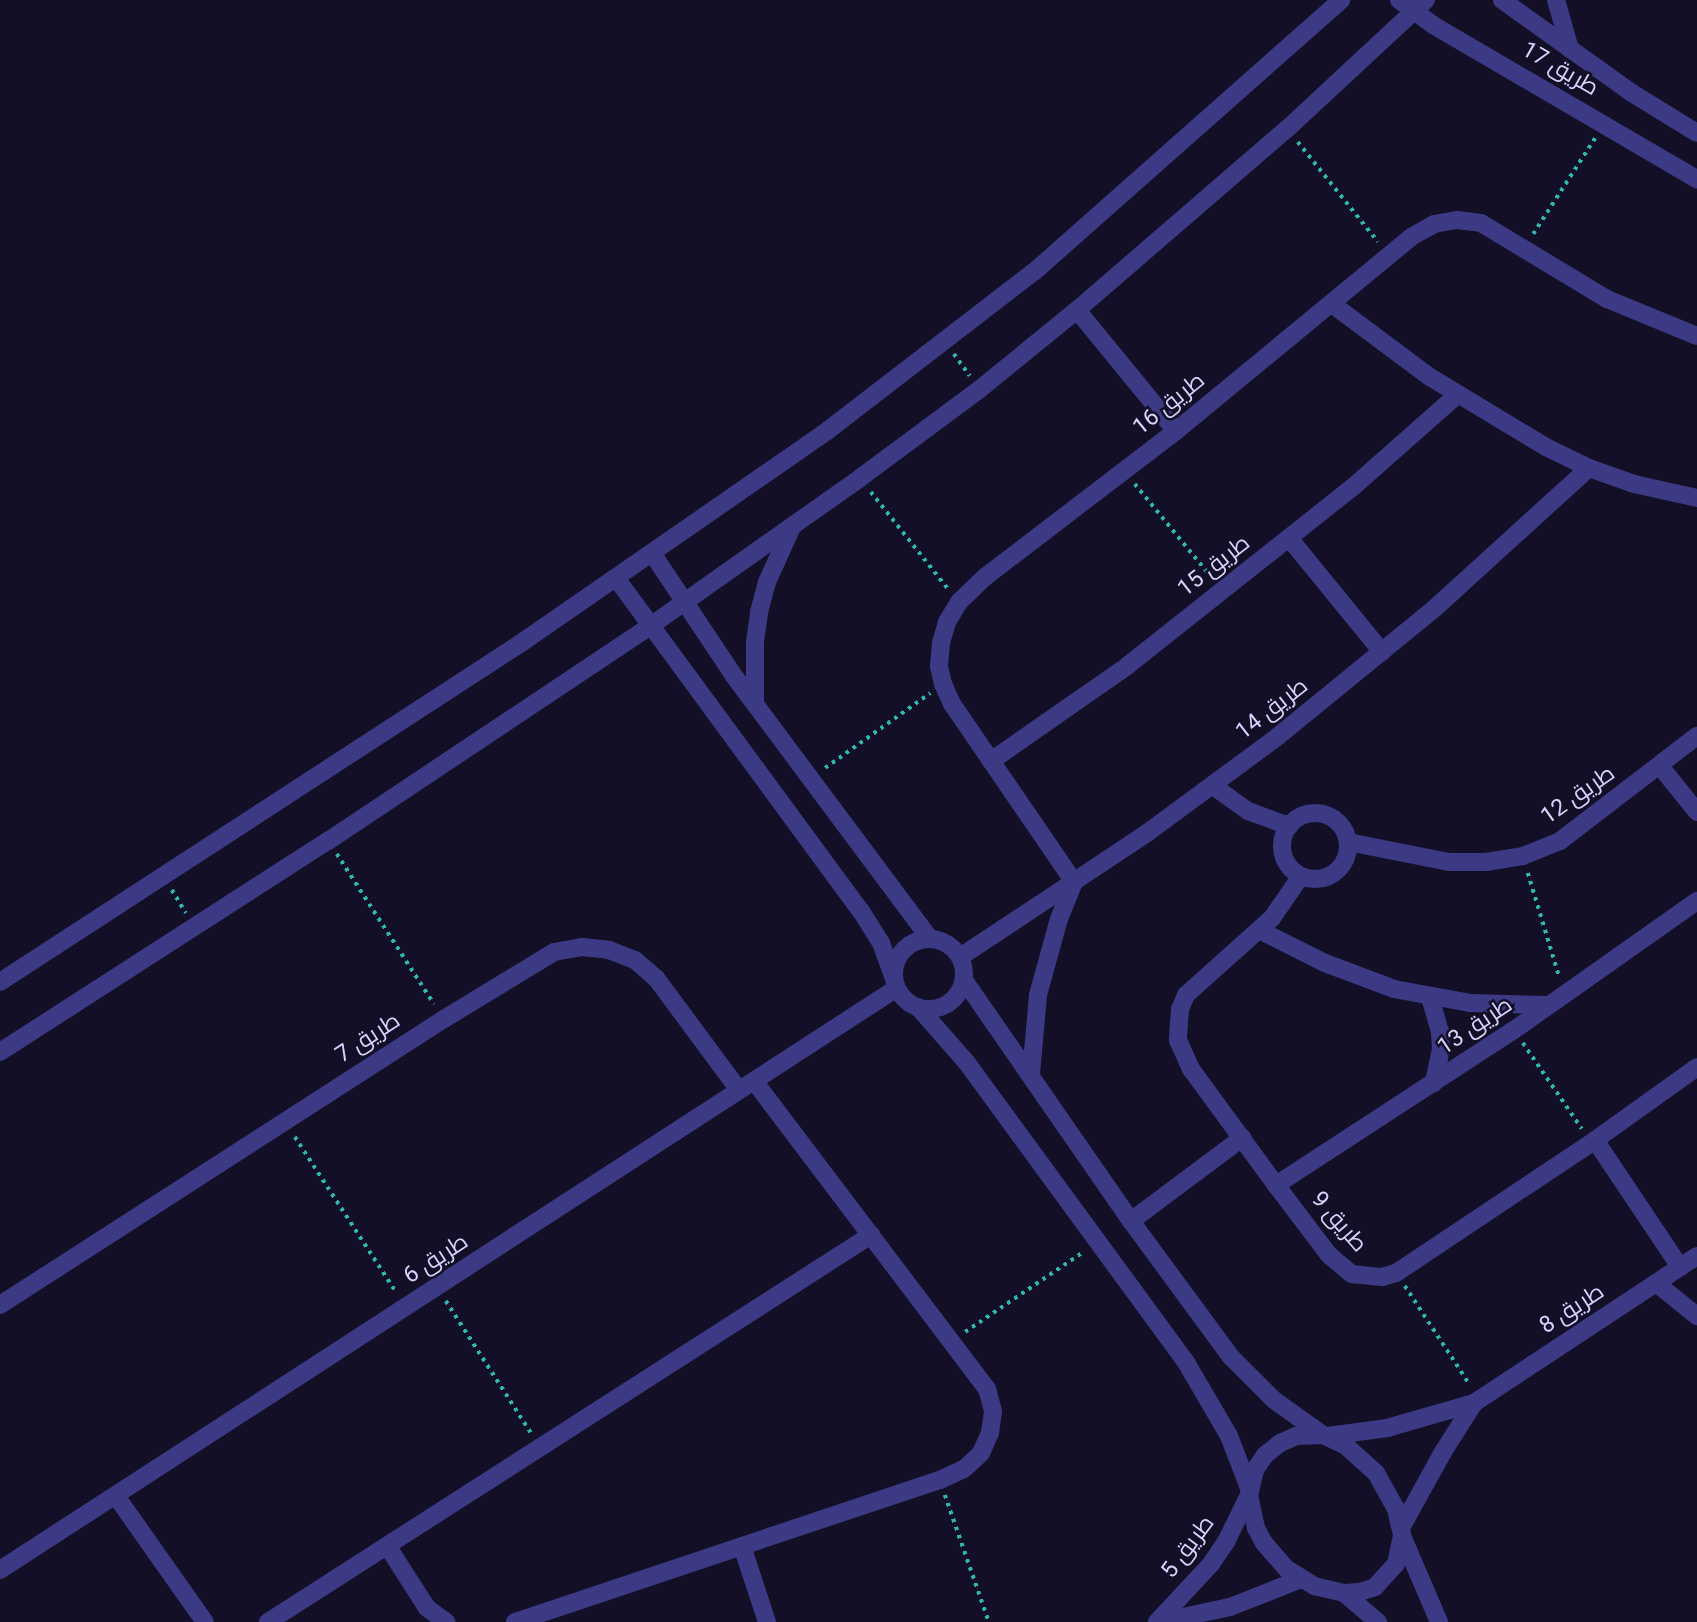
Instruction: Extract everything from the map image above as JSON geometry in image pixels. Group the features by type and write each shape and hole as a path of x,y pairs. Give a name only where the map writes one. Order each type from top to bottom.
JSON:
{"street":[{"path":"0,982 615,578 827,430 1045,262 1342,0"},
{"name":"طريق 17","path":"1399,0 1420,6 1697,180"},
{"name":"طريق 17","path":"1502,0 1570,49 1697,133"},
{"path":"1556,0 1570,49"},
{"path":"0,1052 328,841 649,627 860,478 979,389 1077,310 1287,128 1420,6"},
{"name":"طريق 16","path":"1074,881 952,704 943,684 939,666 941,643 947,622 959,602 985,577 1176,431 1388,255 1434,224 1457,220 1481,223 1607,299 1697,337"},
{"path":"1332,304 1457,395 1503,424 1589,468 1634,484 1697,498"},
{"path":"1077,310 1176,431"},
{"name":"طريق 15","path":"991,761 1083,700 1392,455 1457,395"},
{"name":"طريق 14","path":"960,957 1213,786 1382,652 1487,562 1589,468"},
{"path":"755,704 755,642 759,612 775,562 792,525"},
{"path":"1289,538 1382,652"},
{"path":"652,553 755,704 930,939"},
{"path":"615,578 861,911 881,943 902,996 918,1007 967,1063 1202,1387 1228,1436 1249,1491 1256,1528 1264,1543 1287,1569 1301,1579 1344,1593 1360,1592 1387,1577 1401,1550 1402,1531"},
{"name":"طريق 12","path":"1348,842 1449,862 1486,862 1523,856 1560,841 1697,736"},
{"path":"1660,766 1697,812"},
{"path":"1213,786 1248,811 1289,827"},
{"path":"1318,813 1339,822 1348,842 1348,852 1339,870 1321,879 1301,876 1291,869 1282,848 1289,827 1297,818 1318,813"},
{"name":"طريق 9","path":"1301,876 1283,904 1259,930 1196,983 1186,995 1177,1025 1178,1040 1187,1062 1276,1185 1339,1266 1367,1278 1396,1273 1593,1142 1697,1067"},
{"path":"1031,1074 1038,995 1047,957 1074,881"},
{"name":"طريق 13","path":"1276,1185 1514,1030 1697,901"},
{"path":"1259,930 1359,978 1430,998 1483,1004 1558,1000"},
{"path":"896,983 900,954 913,943 930,939 947,944 960,957 964,980 1130,1221 1244,1372 1282,1406 1346,1446 1376,1473 1396,1509 1402,1531 1439,1622"},
{"name":"طريق 7","path":"3,1297 554,952 582,947 609,950 635,960 656,978 871,1235 951,1341 986,1389 992,1411 990,1433 981,1453 964,1469 940,1480 514,1622"},
{"path":"918,1007 943,1006 957,996 964,980"},
{"name":"طريق 6","path":"0,1570 747,1086 896,983"},
{"path":"1430,998 1440,1031 1439,1066 1434,1083"},
{"path":"1130,1221 1242,1138"},
{"path":"1593,1142 1680,1267"},
{"path":"268,1622 871,1235"},
{"name":"طريق 8","path":"1326,1435 1387,1428 1477,1401 1697,1256"},
{"path":"1656,1283 1697,1316"},
{"name":"طريق 8","path":"1402,1531 1443,1452 1477,1401"},
{"path":"1249,1491 1265,1455 1280,1443 1296,1436 1326,1435"},
{"name":"طريق 5","path":"1158,1622 1211,1564 1226,1542 1249,1491"},
{"path":"116,1496 205,1622"},
{"path":"388,1546 427,1608 446,1622"},
{"path":"742,1546 767,1622"},
{"name":"طريق 5","path":"1158,1622 1230,1607 1301,1579"},
{"path":"1344,1593 1378,1622"}],"path":[{"path":"1524,248 1605,124"},
{"path":"1287,128 1388,255"},
{"path":"945,341 979,389"},
{"path":"1125,471 1223,590"},
{"path":"860,478 959,602"},
{"path":"810,779 943,684"},
{"path":"328,841 444,1019"},
{"path":"1523,856 1558,1000"},
{"path":"163,877 195,927"},
{"path":"1514,1030 1593,1142"},
{"path":"285,1121 406,1308"},
{"path":"951,1341 1098,1242"},
{"path":"1396,1273 1477,1401"},
{"path":"437,1288 541,1448"},
{"path":"940,1480 989,1622"}]}
